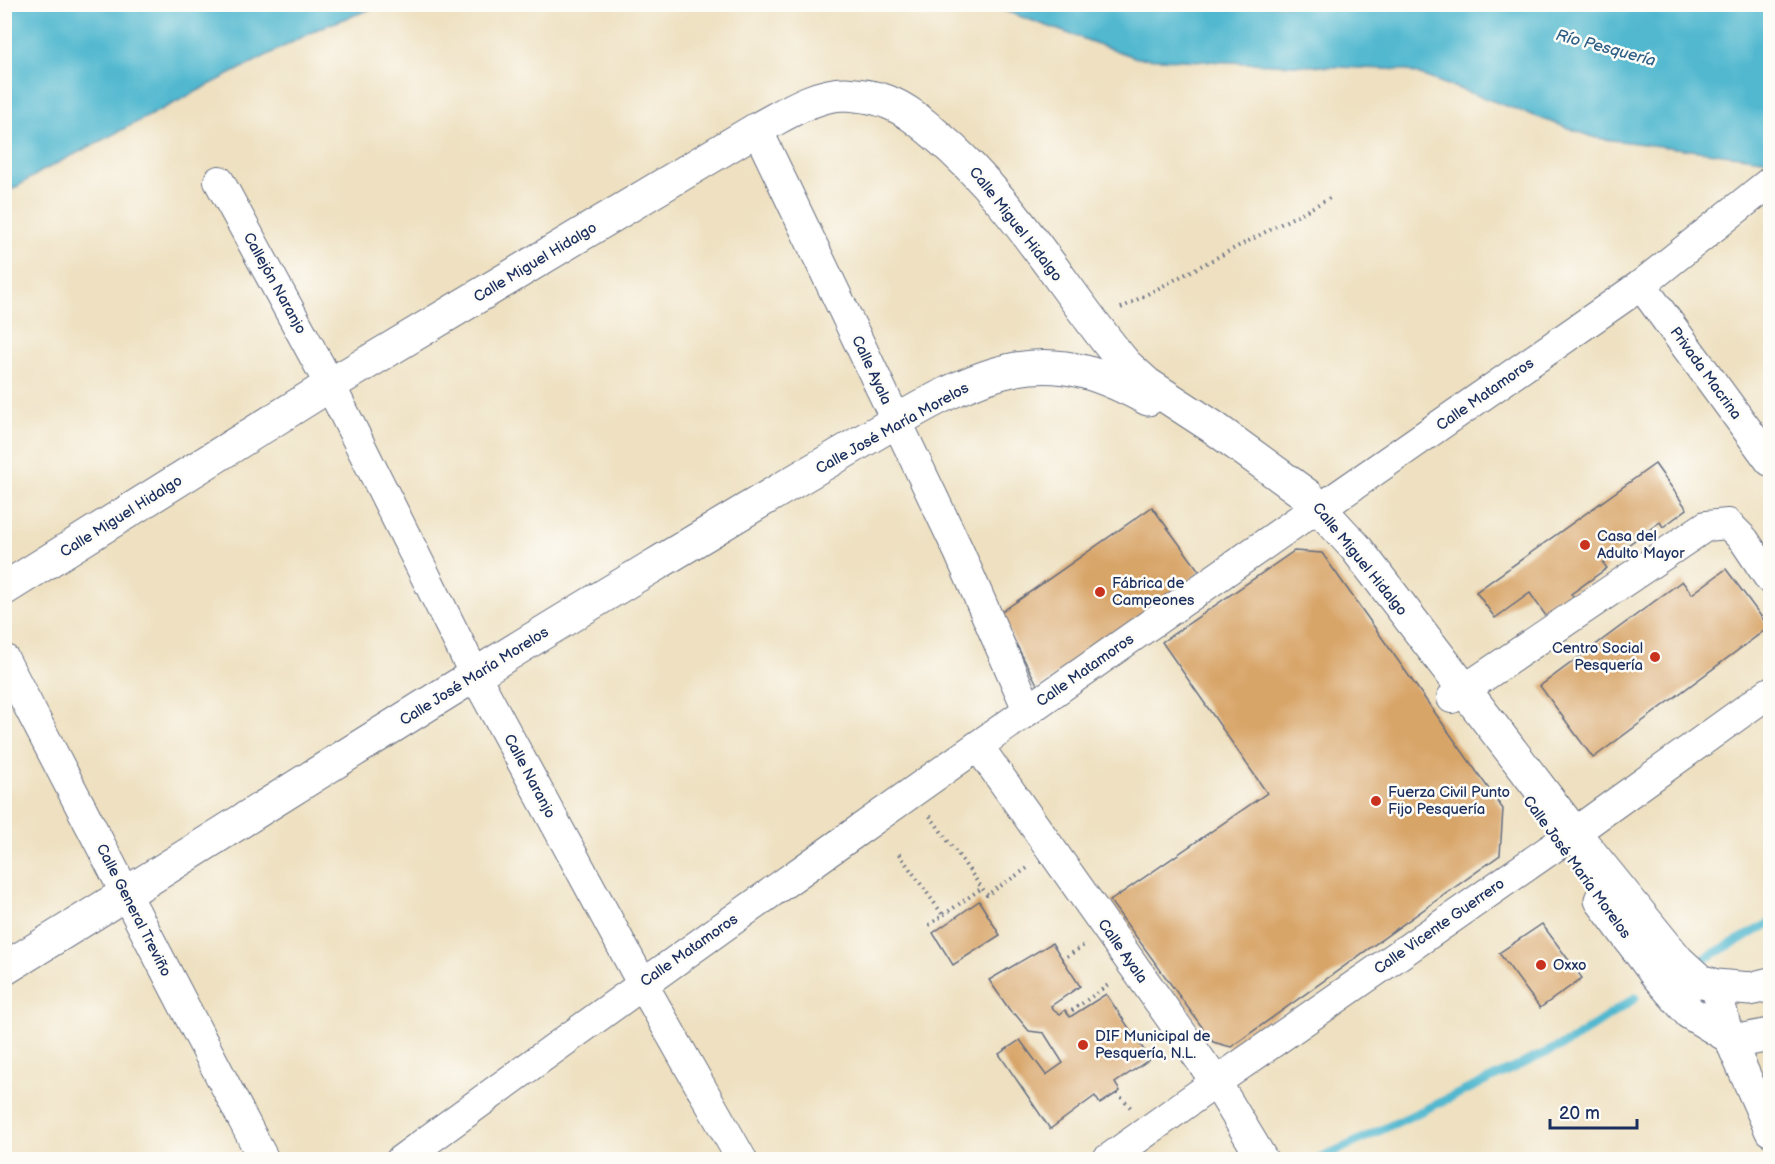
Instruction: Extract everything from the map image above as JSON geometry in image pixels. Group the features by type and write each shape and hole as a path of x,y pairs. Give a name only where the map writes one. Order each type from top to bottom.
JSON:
{"main road":[{"name":"Calle Miguel Hidalgo","path":"4,589 330,385 757,129 811,101 843,94 877,99 904,110 945,142 975,170 1047,260 1126,365 1147,384 1213,427 1308,495 1315,511"},
{"name":"Calle José María Morelos","path":"4,969 126,895 475,675 896,422 966,386 992,376 1031,367 1053,366 1072,368 1117,382 1155,403 1315,511 1458,693 1567,838 1656,974 1690,1013 1728,1036"},
{"path":"1567,838 1678,961 1700,981 1716,986 1750,989 1770,984"},
{"path":"1728,1036 1743,1040 1770,1035"}],"street":[{"name":"Calle Ayala","path":"757,129 959,552 1028,710"},
{"name":"Callejón Naranjo","path":"219,181 330,385"},
{"name":"Calle Matamoros","path":"401,1160 642,983 1028,710 1641,285 1770,182"},
{"name":"Privada Macrina","path":"1641,285 1770,461"},
{"name":"Calle Naranjo","path":"330,385 475,675 642,983 742,1160"},
{"path":"1458,693 1706,526 1728,524 1744,540 1770,579"},
{"name":"Calle General Treviño","path":"4,660 264,1160"},
{"name":"Calle Vicente Guerrero","path":"1107,1160 1567,838 1770,692"},
{"name":"Calle Ayala","path":"978,746 1216,1082 1263,1160"},
{"path":"1716,986 1728,1036 1770,1131"}],"path":[{"path":"1093,323 1330,198"},
{"path":"913,792 987,895 1053,852"},
{"path":"899,854 943,915"},
{"path":"929,925 982,888"},
{"path":"1067,1014 1134,967"}],"water":[{"path":"4,5 382,5 320,28 42,171 5,194"},
{"name":"Río Pesquería","path":"988,5 1770,5 1770,160 1596,138 1406,70 1137,58"}],"building":[{"name":"Casa del Adulto Mayor","path":"1655,464 1687,509 1663,527 1660,522 1603,563 1607,568 1571,594 1575,600 1548,619 1530,593 1495,618 1476,592"},
{"name":"Fábrica de Campeones","path":"1152,507 1200,572 1039,688 1000,613"},
{"name":"Fuerza Civil Punto Fijo Pesquería","path":"1294,551 1322,553 1503,809 1500,855 1231,1047 1213,1042 1110,901 1267,793 1162,642"},
{"name":"Centro Social Pesquería","path":"1726,569 1769,627 1593,758 1540,686 1682,581 1692,594"},
{"path":"979,901 1000,935 953,965 933,933"},
{"name":"Oxxo","path":"1542,924 1582,978 1540,1008 1499,953"},
{"path":"1052,943 1080,986 1051,1006 1052,1008 1060,1014 1065,1010 1070,1017 1106,994 1150,1059 1115,1083 1120,1091 1100,1104 1095,1096 1050,1129 999,1054 1020,1040 1046,1075 1063,1063 1044,1033 1029,1031 1015,1014 1013,1015 989,980"}],"waterway":[{"path":"1698,962 1770,923"},
{"path":"1317,1160 1571,1041 1635,998"}],"place":[{"name":"Casa del Adulto Mayor","path":"1585,545"},
{"name":"Fábrica de Campeones","path":"1100,592"},
{"name":"Centro Social Pesquería","path":"1655,657"},
{"name":"Fuerza Civil Punto Fijo Pesquería","path":"1376,801"},
{"name":"Oxxo","path":"1541,965"},
{"name":"DIF Municipal de Pesquería, N.L.","path":"1083,1045"}]}
